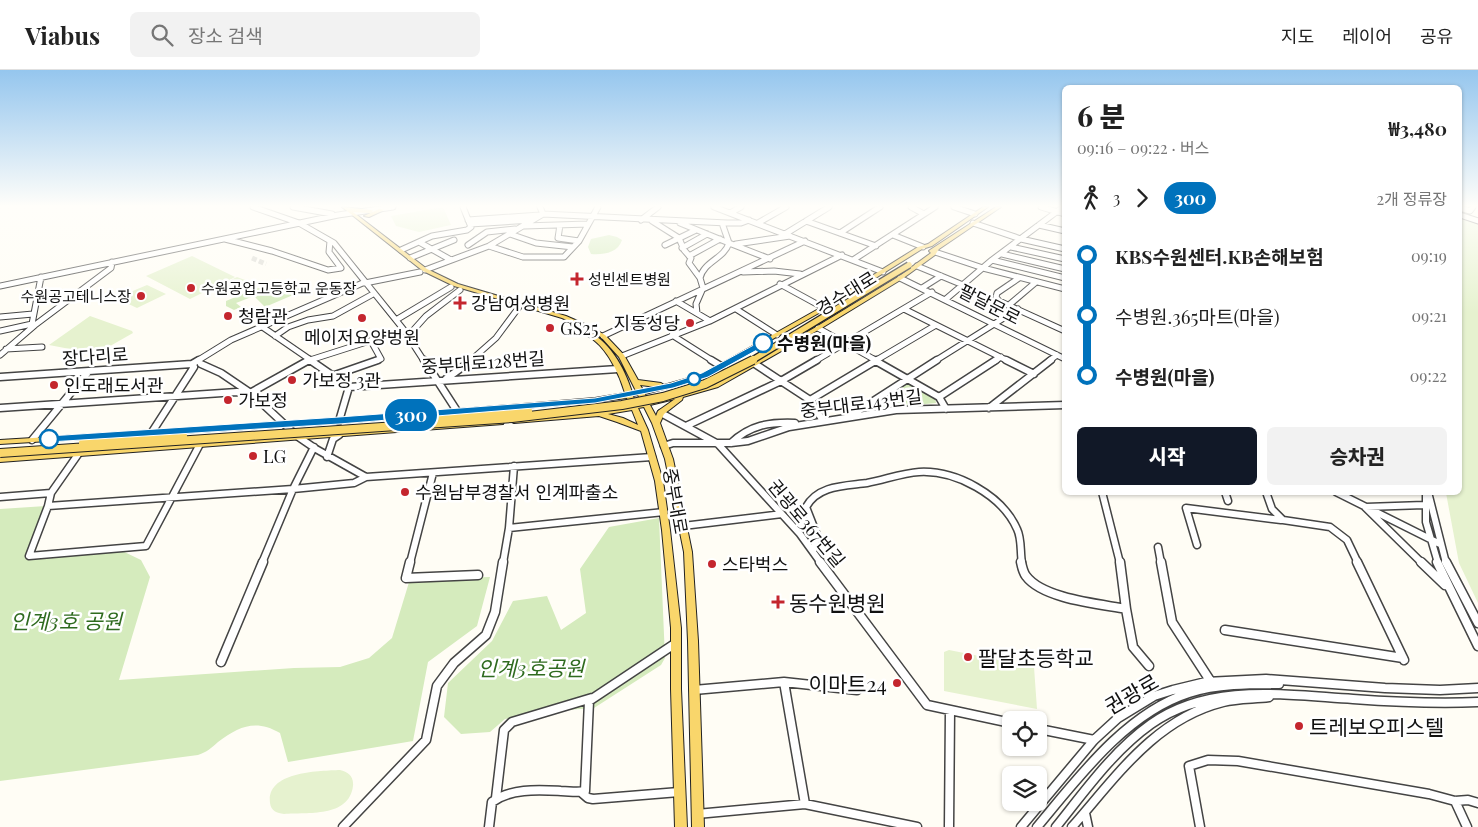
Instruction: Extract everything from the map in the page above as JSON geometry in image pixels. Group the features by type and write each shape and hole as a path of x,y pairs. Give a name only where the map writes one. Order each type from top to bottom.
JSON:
{"main road":[{"name":"중부대로","path":"387,242 422,271 451,287 553,318 587,333 597,339 608,350 625,382 644,430 659,481 664,512 676,643 681,827"},
{"name":"중부대로","path":"391,242 422,271 456,285 564,317 603,336 622,356 656,423 670,459 688,552 698,827"},
{"name":"경수대로","path":"0,442 339,420 606,399 629,395 673,385 705,375 824,308 932,242"},
{"name":"경수대로","path":"910,265 948,242"},
{"name":"경수대로","path":"0,459 598,414 646,405 716,386 755,364 900,278 925,247"},
{"path":"0,448 213,435 608,404 652,395 719,374 910,265"},
{"path":"0,454 512,418 596,410 663,397 719,378 855,300 910,265"},
{"path":"606,399 620,390 625,382"},
{"path":"635,382 673,385"},
{"path":"656,423 660,413 682,396"},
{"path":"598,414 620,420 644,430"}],"street":[{"path":"0,286 208,242"},
{"path":"237,242 272,251 328,270 340,268 329,252 330,242"},
{"path":"333,242 442,380 457,411"},
{"path":"401,250 418,242"},
{"path":"420,242 450,260"},
{"path":"410,258 449,242"},
{"path":"461,242 487,247 523,257 564,257 578,242"},
{"path":"468,245 472,242"},
{"path":"152,432 193,366 200,363 219,347 261,326 365,282 422,271 495,242"},
{"path":"534,242 573,247"},
{"path":"665,245 670,242"},
{"path":"680,242 682,248 691,258 689,263 700,278 703,288 696,304 697,313"},
{"path":"682,248 692,242"},
{"path":"689,256 714,242"},
{"path":"728,242 770,259"},
{"path":"700,278 700,274 705,266 732,244 744,242"},
{"path":"603,336 804,242"},
{"path":"806,242 883,272"},
{"path":"866,242 876,246"},
{"path":"853,260 882,242"},
{"path":"913,242 925,247"},
{"path":"946,299 992,260 1017,242"},
{"path":"1036,242 1062,248"},
{"path":"1011,247 1062,258"},
{"path":"936,251 982,268 1062,289"},
{"path":"1002,254 1062,267"},
{"path":"622,356 710,320 842,255"},
{"path":"992,260 1062,277"},
{"path":"0,355 34,324 111,268 112,262"},
{"path":"910,265 963,285"},
{"path":"739,272 774,271 801,274"},
{"path":"922,288 941,276"},
{"path":"34,324 33,314 41,277"},
{"name":"팔달문로","path":"900,278 932,292 1062,358"},
{"path":"1019,278 997,293 996,297 999,301 1062,330"},
{"path":"1009,305 1036,282"},
{"name":"경수대로","path":"780,284 824,308"},
{"path":"396,320 451,287"},
{"path":"408,336 420,320 430,311 460,290"},
{"path":"686,426 780,381 848,343 932,292"},
{"path":"275,336 295,325 319,317 333,316 373,294"},
{"path":"676,301 710,320"},
{"path":"442,380 494,341 511,322 519,307"},
{"path":"736,308 776,335"},
{"path":"904,309 1034,374"},
{"path":"848,417 907,377 969,341 1018,309"},
{"path":"0,317 33,314"},
{"path":"0,332 34,324"},
{"path":"810,400 936,325"},
{"path":"261,326 349,388 339,420"},
{"path":"818,328 848,343 939,397 946,409"},
{"path":"0,408 173,398 238,392 250,393 310,360 404,330"},
{"path":"672,335 721,366"},
{"path":"332,376 382,359 371,341"},
{"path":"0,349 42,347"},
{"path":"989,408 1057,355"},
{"path":"939,397 1001,357"},
{"path":"200,363 217,371 250,393 299,437 314,446 336,464 366,477"},
{"path":"755,364 810,400 823,421"},
{"name":"장다리로","path":"0,377 193,366"},
{"name":"중부대로128번길","path":"349,388 618,369"},
{"path":"32,440 88,372"},
{"name":"중부대로143번길","path":"664,446 673,443 731,444 748,441 777,430 807,423 896,410 1062,405"},
{"name":"권광로367번길","path":"660,413 718,444 782,514 813,552 927,705 1002,721"},
{"path":"731,444 739,435 755,425 772,422 807,423"},
{"path":"327,456 333,439 339,434"},
{"path":"79,453 51,493 29,556 146,546 200,444"},
{"path":"221,662 293,489 314,446"},
{"path":"48,506 293,489 354,483 366,477 652,457"},
{"path":"343,827 426,740 436,686 454,663 486,635 495,612 509,528 514,466"},
{"path":"813,552 817,535 806,508 808,503 822,491 830,488 888,479 900,474 927,472 970,484 991,498 1010,516 1019,534 1026,577 1035,584 1055,594 1126,609"},
{"path":"433,473 406,578 478,575"},
{"path":"0,497 51,493"},
{"path":"1103,495 1120,562 1130,641 1137,657 1149,666"},
{"path":"1226,495 1228,501"},
{"path":"1267,495 1272,510 1282,520"},
{"path":"1342,495 1440,544"},
{"path":"1426,495 1424,505 1434,558 1478,646"},
{"path":"1428,495 1447,567 1478,623"},
{"path":"1365,507 1424,505"},
{"path":"1365,507 1452,591"},
{"path":"1197,545 1186,508 1330,527 1347,540 1404,659 1225,630"},
{"path":"509,528 664,512"},
{"name":"중부대로","path":"683,526 782,514"},
{"path":"1158,547 1172,622 1210,682"},
{"path":"489,827 492,802 496,798 506,726 512,722 592,698 676,643"},
{"name":"권광로","path":"1021,827 1094,740 1118,718 1154,696 1173,690 1210,682 1266,679 1303,683 1440,690 1478,688"},
{"path":"694,690 784,682 858,690"},
{"path":"784,682 805,804"},
{"name":"권광로","path":"1037,827 1119,734 1158,707 1199,691 1229,686 1303,683"},
{"name":"권광로","path":"1056,827 1131,740 1165,715 1212,697 1262,693 1428,704 1478,702"},
{"name":"권광로","path":"1072,827 1141,748 1165,726 1223,702 1291,695"},
{"path":"581,792 586,788 589,701 592,698"},
{"path":"949,827 950,711"},
{"path":"1047,731 1094,740"},
{"path":"1200,827 1189,766 1208,760 1238,761 1429,794 1455,801 1468,800 1478,803"},
{"path":"496,798 538,790 581,792 588,798 593,799 679,792"},
{"path":"1455,801 1467,827"},
{"path":"697,814 805,804 917,827"},
{"path":"1085,813 1088,827"}],"green space":[{"path":"590,242 621,242 614,250 600,254 591,254 588,247"},
{"path":"1462,242 1478,242 1478,603 1459,563 1446,495 1462,495"},
{"name":"수원공업고등학교 운동장","path":"192,256 235,277 224,283 237,277 245,280 224,291 216,286 190,299 146,276"},
{"path":"297,281 307,289 265,307 254,296 236,303 241,307 234,310 226,306 226,301 252,290 274,284 282,289"},
{"name":"수원공고테니스장","path":"147,285 166,294 137,308 116,298"},
{"path":"90,316 133,333 96,354 49,345"},
{"path":"907,382 935,398 936,403 872,409 869,407"},
{"name":"인계3호 공원","path":"46,506 35,555 114,547 141,560 150,577 119,680 294,668 340,667 369,658 392,638 410,579 490,577 477,626 428,662 413,741 288,762 280,733 255,725 233,732 198,755 0,781 0,509"},
{"name":"인계3호공원","path":"659,518 665,658 661,665 594,708 505,719 490,732 461,734 444,717 448,683 492,641 513,601 547,596 561,630 586,613 580,569 609,527"},
{"path":"949,650 1034,667 1037,709 944,691 944,652"},
{"path":"340,770 350,775 353,780 350,796 344,804 315,813 284,814 273,810 270,803 271,792 276,784 285,779 308,772"}],"tunnel":[{"path":"252,258 266,264"}],"bus line":[{"name":"300","path":"49,439 258,426 595,400 629,395 673,385 705,375 763,343"}],"place":[{"name":"성빈센트병원","path":"577,279"},
{"name":"수원공업고등학교 운동장","path":"191,288"},
{"name":"수원공고테니스장","path":"141,296"},
{"name":"강남여성병원","path":"460,303"},
{"name":"청람관","path":"228,316"},
{"name":"메이저요양벙원","path":"362,318"},
{"name":"지동성당","path":"690,323"},
{"name":"GS25","path":"550,328"},
{"name":"수병원(마을)","path":"763,343"},
{"name":"가보정 3관","path":"292,380"},
{"name":"인도래도서관","path":"54,385"},
{"name":"가보정","path":"228,400"},
{"name":"LG","path":"253,456"},
{"name":"수원남부경찰서 인계파출소","path":"405,492"},
{"name":"스타벅스","path":"712,564"},
{"name":"동수원병원","path":"778,602"},
{"name":"팔달초등학교","path":"968,657"},
{"name":"이마트24","path":"897,683"},
{"name":"트레보오피스텔","path":"1299,726"}]}
